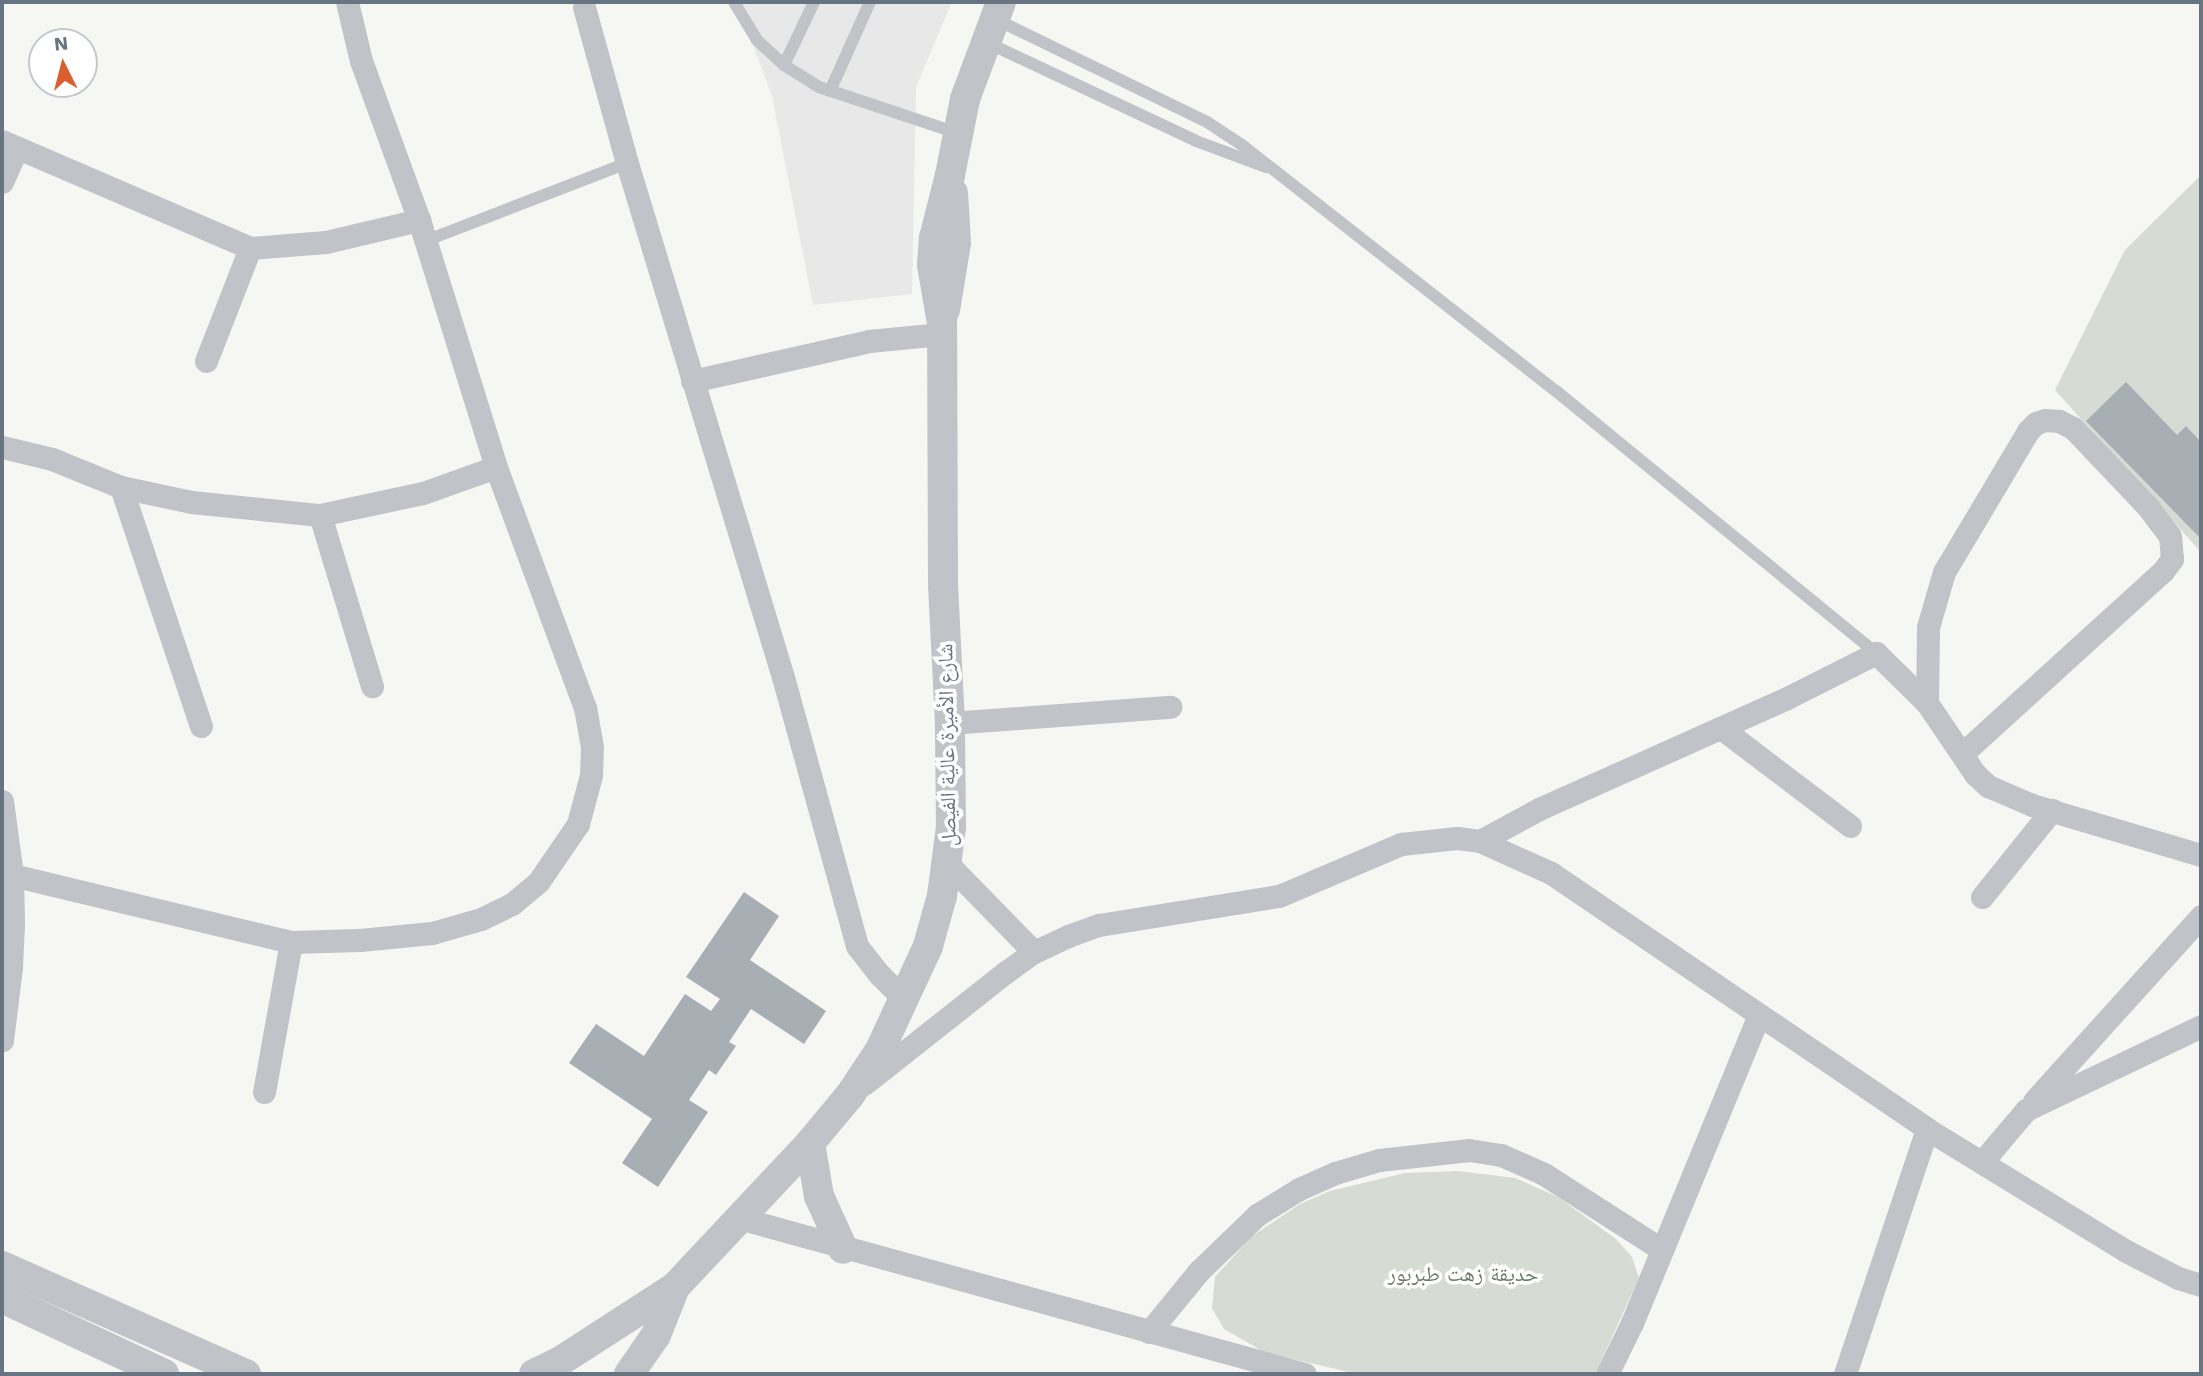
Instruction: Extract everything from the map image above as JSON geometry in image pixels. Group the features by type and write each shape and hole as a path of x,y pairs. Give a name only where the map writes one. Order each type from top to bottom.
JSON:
{"street":[{"path":"12,875 291,942 360,940 432,933 481,919 512,904 539,881 578,824 590,775 592,747 585,708 496,467 421,231 361,61 347,2"},
{"path":"584,7 627,163 783,677 858,946 880,975 905,1000"},
{"name":"شارع الأميرة عالية الفيصل","path":"534,1374 559,1362 675,1287 810,1143 850,1095 880,1050 928,946 942,896 951,827 950,723 943,585 942,329 932,265 933,238 974,66 994,21"},
{"path":"2,182 9,145 250,248 421,231"},
{"path":"206,361 250,248"},
{"path":"692,381 869,341 942,329"},
{"path":"1927,703 1928,627 1944,572 2028,431 2045,419 2059,421 2073,428 2148,507 2170,536 2172,559 2163,571 1964,753"},
{"path":"2,447 51,459 121,487 191,502 320,515 423,494 496,467"},
{"path":"121,487 201,726"},
{"path":"320,515 372,686"},
{"path":"1480,841 1539,809 1721,728 1876,653 1927,703 1964,753 1975,774 1987,786 2052,810 2201,855"},
{"path":"950,723 1170,708"},
{"path":"1721,728 1850,827"},
{"path":"2,801 12,875 11,967 2,1040"},
{"path":"1982,897 2052,810"},
{"path":"850,1095 1034,952 1099,925 1279,896 1401,844 1457,838 1480,841 1551,873 1927,1129 2126,1251 2178,1278 2201,1285"},
{"path":"947,863 1034,952"},
{"path":"1982,1162 2201,916"},
{"path":"264,1092 291,942"},
{"path":"1607,1374 1759,1015"},
{"path":"2026,1110 2201,1026"},
{"path":"1845,1374 1927,1129"},
{"path":"810,1143 819,1196 843,1249"},
{"path":"1149,1332 1199,1271 1257,1215 1299,1189 1335,1173 1379,1160 1469,1150 1501,1155 1544,1174 1661,1249"},
{"path":"739,1218 843,1249 1305,1374"},
{"path":"2,1265 246,1374"},
{"name":"شارع الأميرة عالية الفيصل","path":"629,1374 649,1362 675,1287"},
{"path":"2,1298 164,1374"}],"lane":[{"path":"784,65 814,2"},
{"path":"830,90 870,2"},
{"path":"739,5 757,40 784,65 830,90 957,133"},
{"path":"994,21 1196,141 1277,171"},
{"path":"994,21 1206,122 1277,171 1556,391 1796,591 1876,653"},
{"path":"421,231 627,163"}],"shaded area":[{"path":"737,2 952,2 916,87 912,294 813,305 772,96"}],"green space":[{"path":"2201,175 2201,552 2055,390 2125,250"},
{"name":"حديقة زهت طبربور","path":"1458,1171 1515,1178 1558,1197 1616,1239 1632,1257 1639,1278 1595,1374 1357,1374 1264,1352 1224,1329 1212,1308 1215,1277 1251,1237 1300,1204 1330,1191 1405,1173"}],"building":[{"path":"2126,382 2177,435 2186,426 2201,442 2201,539 2086,421"},
{"path":"744,892 779,916 750,960 826,1011 804,1044 751,1009 729,1042 736,1046 716,1075 709,1070 689,1100 708,1112 658,1187 622,1163 652,1119 569,1063 596,1024 644,1056 685,994 711,1011 720,999 686,977"}]}
